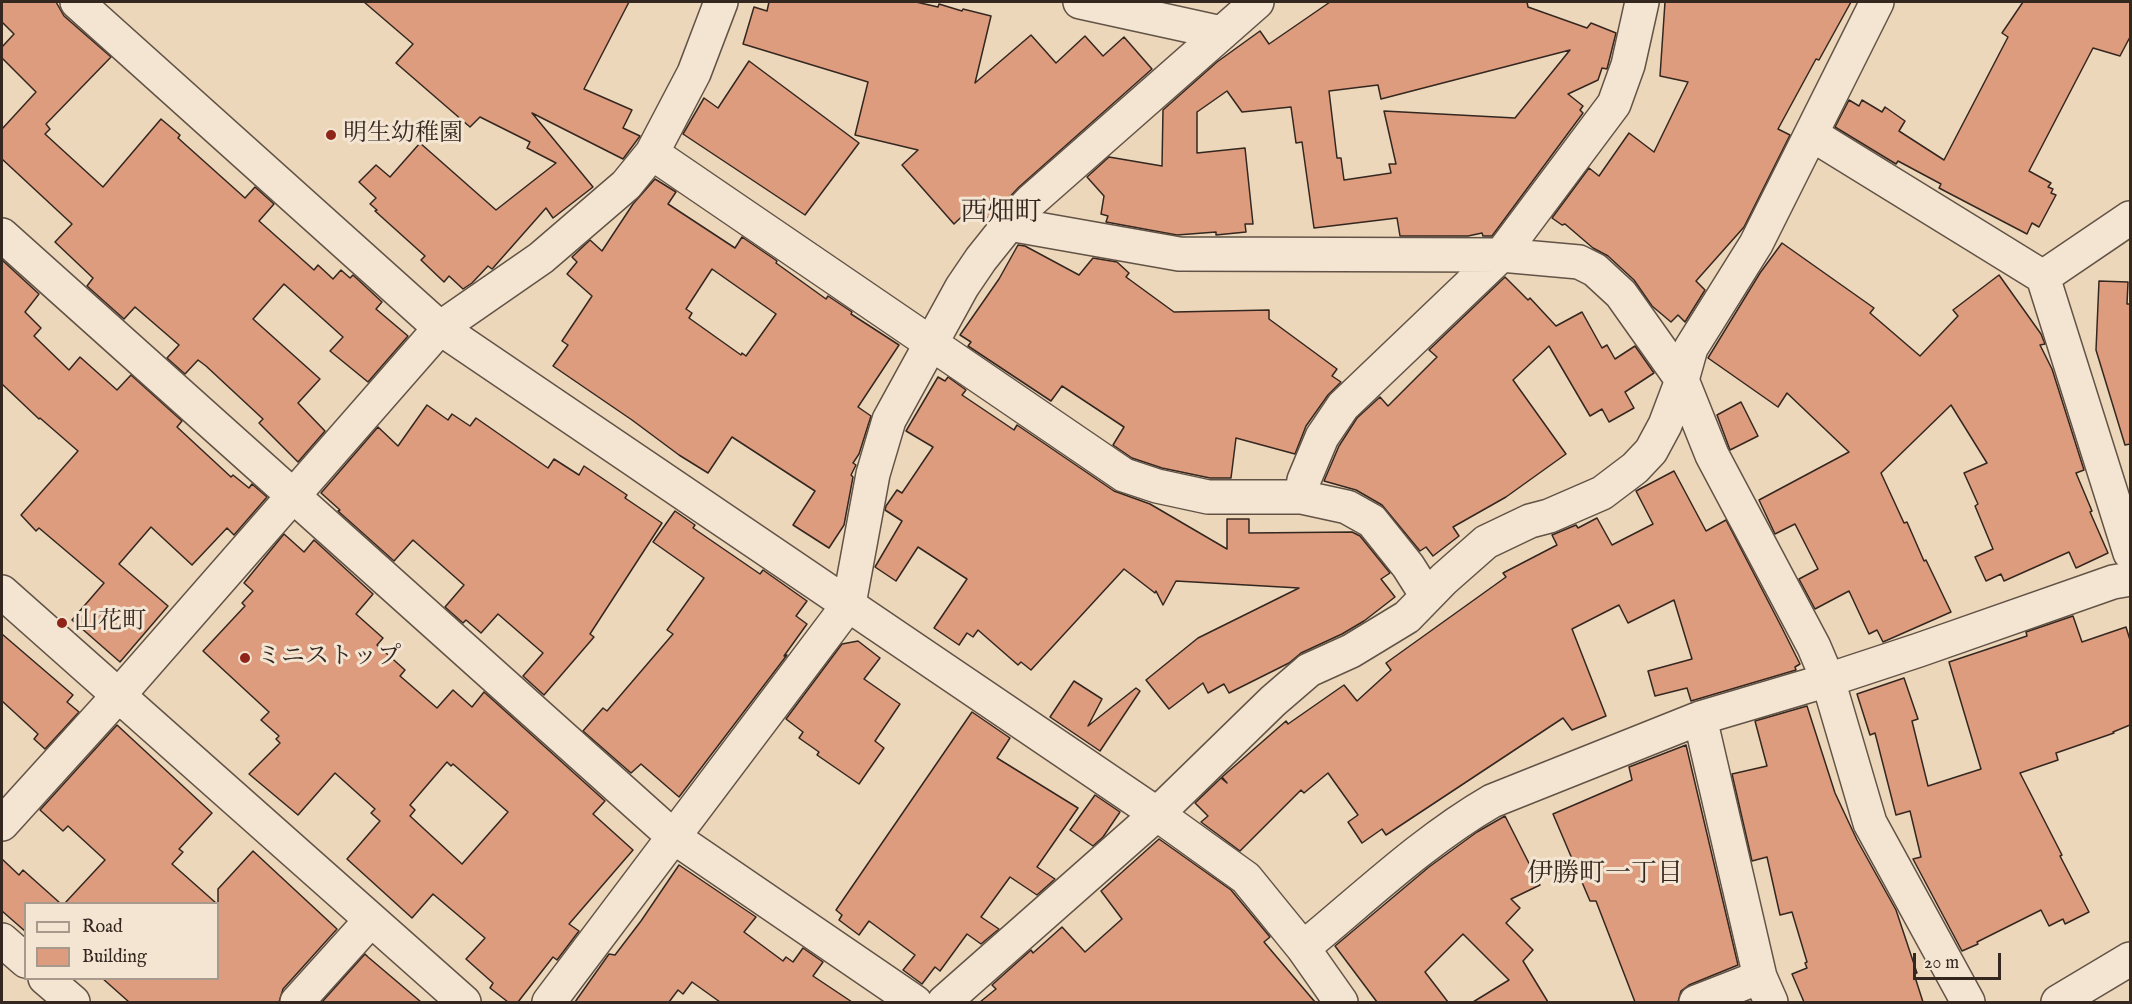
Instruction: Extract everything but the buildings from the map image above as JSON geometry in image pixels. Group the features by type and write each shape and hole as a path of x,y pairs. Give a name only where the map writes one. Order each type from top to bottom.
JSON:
{"street":[{"path":"77,2 440,328 1157,814 1246,878 1303,948 1341,1002"},
{"path":"2,824 118,696 440,328 541,258 626,185 652,153 694,73 722,2"},
{"path":"1080,2 1222,33"},
{"path":"549,1002 675,838 849,604 873,474 889,420 962,287 1009,224 1031,201 1257,2"},
{"path":"1300,497 1304,480 1322,437 1343,406 1501,255 1614,105 1628,65 1642,2"},
{"path":"944,1002 1157,814 1273,701 1309,670 1351,651 1407,616 1486,542 1530,521 1549,516 1602,494 1621,480 1651,451 1665,425 1691,348 1756,244 1877,2"},
{"path":"1811,134 2043,277 2130,553"},
{"path":"652,153 1124,475 1157,486 1208,497 1300,497 1347,507 1372,521 1408,566 1427,596"},
{"path":"2043,277 2130,218"},
{"path":"1009,224 1179,254 1501,255 1579,262 1595,270 1621,294 1682,380 1712,455 1814,647 1828,680 1870,823 1968,1002"},
{"path":"2,235 675,838 915,1002"},
{"path":"1303,948 1435,839 1485,805 1700,718 1828,680 2113,582 2130,579"},
{"path":"2,592 464,1002"},
{"path":"1696,1002 1766,990 1700,718"},
{"path":"297,1002 371,920"},
{"path":"2,940 24,959"},
{"path":"2058,1002 2130,959"},
{"path":"47,980 73,1002"}],"place":[{"name":"明生幼稚園","path":"331,135"},
{"name":"山花町","path":"62,623"},
{"name":"ミニストップ","path":"245,658"}],"district":[{"name":"西畑町","path":"1001,214"},
{"name":"伊勝町一丁目","path":"1605,876"}]}
